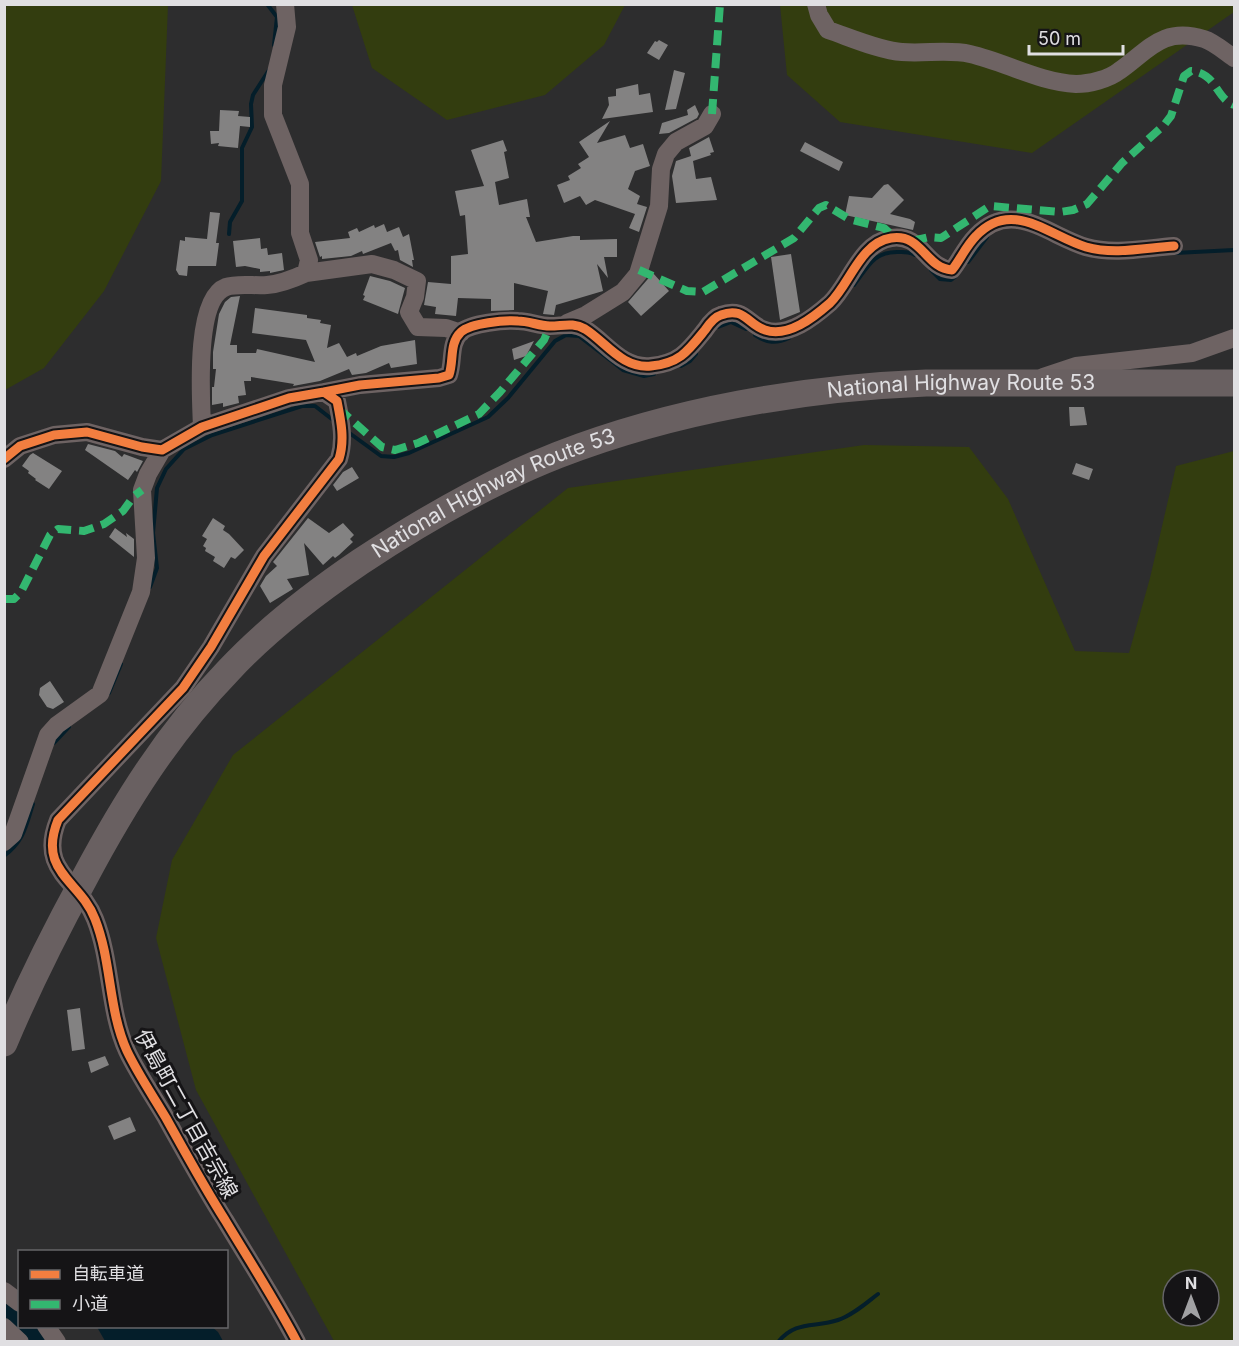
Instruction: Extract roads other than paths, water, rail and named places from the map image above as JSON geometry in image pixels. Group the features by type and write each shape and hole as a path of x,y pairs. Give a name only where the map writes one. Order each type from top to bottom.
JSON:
{"highway":[{"name":"National Highway Route 53","path":"4,1043 28,986 61,921 130,795 203,698 241,657 290,612 388,543 471,496 558,455 634,430 721,409 803,394 887,384 1234,383"}],"street":[{"path":"285,4 287,27 273,85 273,116 300,184 300,233 309,260 306,273"},
{"path":"816,4 819,15 828,30 899,52 928,54 955,51 972,54 1054,80 1077,84 1101,80 1118,72 1160,40 1180,35 1205,39 1234,58"},
{"path":"4,842 13,834 48,735 57,725 100,694 141,592 147,558 142,490 162,450 202,427 289,398 360,385 439,378 449,375 452,366 452,349 461,333 474,325 518,321 550,326 567,324 586,315 623,292 638,274 659,206 661,169 666,154 676,142 705,126 712,114"},
{"path":"567,324 585,329 610,351 628,362 648,367 672,363 685,354 719,315 732,312 745,315 764,330 787,331 831,302 871,247 893,238 912,241 943,270 952,270 974,237 985,228 998,221 1012,219 1027,221 1085,246 1108,251 1174,246"},
{"path":"202,427 203,331 211,303 217,293 228,286 270,285 290,281 306,273 372,264 394,270 417,281 415,297 409,312 418,327 446,328 461,333"},
{"path":"1023,383 1076,366 1192,353 1234,338"},
{"name":"伊島町二丁目吉宗線","path":"297,1341 127,1051 110,996 98,928 91,909 64,879 52,847 53,832 58,820 183,688 211,647 264,556 339,459 343,446 343,435 337,401 324,392"},
{"path":"4,459 20,446 54,435 87,432 162,450"},
{"path":"4,1291 18,1302"},
{"path":"4,1327 20,1341"},
{"path":"47,1328 57,1341"}],"water":[{"path":"98,1328 213,1328 223,1341 105,1341"}],"waterway":[{"path":"267,4 277,17 274,45"},
{"path":"229,234 230,222 242,201 242,148 252,127 253,95 269,70"},
{"path":"968,262 987,237"},
{"path":"1175,253 1234,250"},
{"path":"854,285 867,267 882,255 904,252 915,255"},
{"path":"931,270 940,279 951,280 955,277"},
{"path":"718,327 731,322 746,329"},
{"path":"348,432 381,456 394,457 409,453 488,417 508,398 555,341 566,335 579,336 623,370 644,376 654,374"},
{"path":"755,335 772,342 789,338"},
{"path":"681,366 696,354"},
{"path":"150,587 157,568 153,533 157,488 166,469 184,449 212,435 302,406 315,406 333,420"},
{"path":"109,693 121,664"},
{"path":"54,743 69,727"},
{"path":"4,856 20,839 33,804"},
{"path":"778,1342 799,1327 844,1318 878,1294"},
{"path":"4,1312 18,1322"},
{"path":"25,1328 38,1342"}]}
